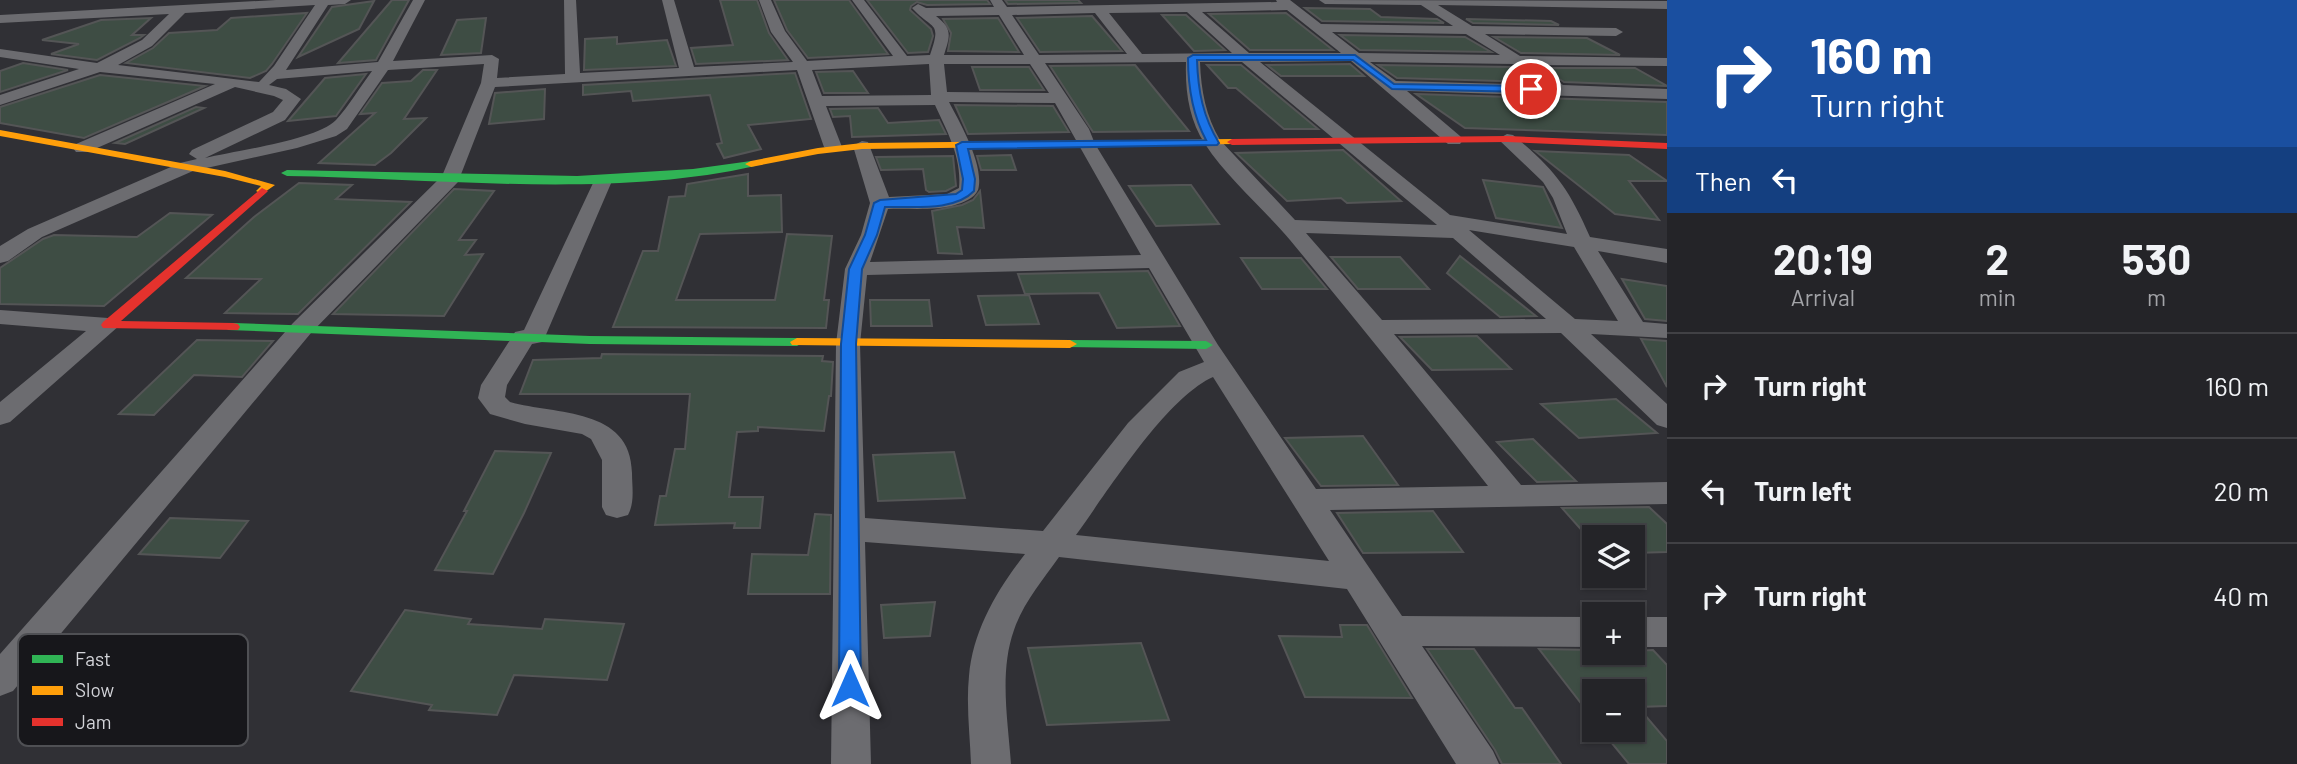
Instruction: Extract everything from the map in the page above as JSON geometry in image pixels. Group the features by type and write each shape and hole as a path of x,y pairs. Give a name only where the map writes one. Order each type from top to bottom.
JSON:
{"street":[{"path":"16,32 48,16 68,0"},
{"path":"0,19 240,3 345,0"},
{"path":"0,416 341,125 383,66 419,0"},
{"path":"570,0 573,80"},
{"path":"668,0 688,72"},
{"path":"765,0 778,32 802,64 834,147"},
{"path":"858,0 903,60"},
{"path":"880,203 951,200 968,191 969,179 962,145 940,98 936,60 944,34 942,27 924,12 915,0"},
{"path":"1325,0 1659,4"},
{"path":"259,86 275,75 324,1"},
{"path":"1422,1 1472,30 1559,90"},
{"path":"924,12 998,5 1098,8 1195,4 1212,8 1286,3 1392,86 1454,140"},
{"path":"1195,4 1246,58 1453,226 1569,326 1667,419"},
{"path":"1316,28 1621,34 1553,4"},
{"path":"998,5 1080,129 1086,144 1212,355 1479,764"},
{"path":"1098,8 1137,57"},
{"path":"0,100 120,57 149,42 181,9"},
{"path":"1646,46 1667,55"},
{"path":"0,53 259,86 288,94 293,99 279,116 181,166 35,233 0,256"},
{"path":"489,83 903,60 1355,57 1667,62"},
{"path":"1193,58 1193,89 1203,125 1213,143 1289,226 1375,327 1512,495"},
{"path":"39,634 302,328 451,178 489,83 492,59 275,75"},
{"path":"82,148 232,83"},
{"path":"1392,86 1667,94"},
{"path":"817,101 1059,98"},
{"path":"181,166 297,143 330,132"},
{"path":"0,133 269,185"},
{"path":"287,173 341,172 451,178 603,181 746,166 834,147 862,146 1346,139 1507,139 1667,146"},
{"path":"1507,139 1551,179 1563,198 1581,242 1635,329"},
{"path":"851,764 848,344 856,269 871,235 880,203 862,146"},
{"path":"603,181 528,337 494,385 491,398 500,408 524,415 589,426 602,433 617,460 617,507"},
{"path":"1289,226 1356,230 1453,226 1667,256"},
{"path":"856,269 1155,261"},
{"path":"0,317 108,325 302,328 528,337 1212,355"},
{"path":"1375,327 1569,326 1667,331"},
{"path":"991,764 988,677 996,630 1018,588 1138,429 1212,355"},
{"path":"1307,500 1667,493"},
{"path":"849,529 1050,544 1357,577"},
{"path":"1391,631 1582,632"},
{"path":"1645,632 1667,632"},
{"path":"0,680 18,659"}],"building":[{"path":"392,0 409,0 376,60 338,63"},
{"path":"720,0 757,0 769,33 788,60 696,64 691,48 733,45"},
{"path":"774,0 849,0 888,54 808,58 787,30"},
{"path":"867,0 987,0 990,4 927,5 917,2 910,10 931,29 933,36 928,52 908,53"},
{"path":"1005,0 1078,0 1081,3 1008,4"},
{"path":"374,1 359,29 298,57 332,7"},
{"path":"1305,8 1370,9 1381,17 1437,19 1444,23 1322,21"},
{"path":"307,13 266,71 250,78 126,63 153,48 169,33 217,30 231,18"},
{"path":"1286,13 1333,50 1250,50 1209,14"},
{"path":"1162,15 1186,15 1225,50 1194,51"},
{"path":"1092,16 1122,51 1040,52 1017,18"},
{"path":"151,18 132,35 144,35 97,60 51,54 79,44 42,40 101,20"},
{"path":"486,18 481,53 441,55 457,20"},
{"path":"998,18 1019,52 948,51 951,33 943,19"},
{"path":"1466,19 1551,21 1559,25 1473,23"},
{"path":"1340,35 1465,37 1491,52 1360,50"},
{"path":"617,37 617,44 667,40 676,66 584,70 585,39"},
{"path":"1494,37 1587,38 1620,55 1521,53"},
{"path":"23,63 68,70 0,92 0,71"},
{"path":"1350,64 1364,76 1281,76 1267,65"},
{"path":"1135,65 1189,131 1093,132 1050,66"},
{"path":"1207,65 1241,65 1318,129 1284,129 1236,88 1228,88"},
{"path":"1378,65 1513,67 1534,82 1397,78"},
{"path":"972,67 1029,67 1044,90 980,90"},
{"path":"1542,68 1635,68 1667,86 1564,82"},
{"path":"423,70 437,70 404,119 426,118 391,153 375,165 319,163 375,113 360,114 382,83 411,81"},
{"path":"853,71 868,93 824,93 816,72"},
{"path":"795,73 811,119 748,125 761,149 724,158 717,144 722,143 710,95 633,101 631,91 583,95 583,85"},
{"path":"366,74 336,116 288,121 325,78"},
{"path":"100,75 205,86 84,138 0,123 0,107"},
{"path":"545,89 544,119 489,124 495,93"},
{"path":"1416,94 1667,102 1667,135 1465,128"},
{"path":"955,105 1053,106 1069,132 968,134"},
{"path":"196,107 204,108 125,144 115,143"},
{"path":"878,108 888,123 939,120 946,134 852,137 850,116 833,117 830,109"},
{"path":"1343,150 1401,201 1347,203 1341,198 1287,201 1236,153"},
{"path":"1535,151 1629,155 1667,181 1629,181 1659,220 1615,214"},
{"path":"1011,155 1016,170 981,170 977,156"},
{"path":"953,156 956,186 946,191 929,192 926,190 923,169 881,170 876,157"},
{"path":"748,174 748,196 781,195 782,232 700,234 676,300 775,300 787,234 832,236 824,300 829,300 826,328 613,327 643,251 658,251 669,197 685,196 687,184"},
{"path":"1483,180 1543,187 1562,228 1496,218"},
{"path":"299,183 352,185 336,199 411,202 298,314 225,313 261,279 186,278 254,217"},
{"path":"1191,185 1219,224 1156,226 1129,186"},
{"path":"454,189 494,191 459,240 476,240 465,255 483,254 444,316 333,314"},
{"path":"980,191 984,228 957,227 962,254 938,253 932,211 962,205 973,200"},
{"path":"170,213 212,215 104,306 0,304 0,268 43,239 54,235 137,237"},
{"path":"1460,256 1536,316 1500,317 1447,273"},
{"path":"1331,257 1400,257 1429,289 1358,289"},
{"path":"1241,258 1301,258 1327,289 1262,289"},
{"path":"1148,271 1180,326 1117,328 1099,293 1025,294 1018,274"},
{"path":"1622,279 1667,286 1667,321 1645,319"},
{"path":"1029,295 1039,324 986,325 978,296"},
{"path":"870,300 929,300 932,326 871,326"},
{"path":"1477,336 1511,369 1432,370 1400,337"},
{"path":"1641,339 1667,341 1667,387"},
{"path":"197,340 273,341 242,377 194,375 154,415 119,414"},
{"path":"602,354 823,356 822,361 833,362 831,396 824,431 758,427 758,431 737,432 729,497 763,497 760,528 734,528 735,523 655,525 660,496 666,496 675,449 685,449 690,394 520,394 533,360 601,358"},
{"path":"1616,399 1657,433 1579,438 1541,404"},
{"path":"1363,436 1398,485 1321,486 1285,438"},
{"path":"1533,439 1576,481 1537,482 1497,442"},
{"path":"495,451 551,453 493,574 435,570 467,511 464,511"},
{"path":"954,452 965,498 878,501 873,455"},
{"path":"1649,507 1667,524 1667,552 1645,553 1645,525 1582,525 1582,530 1562,508"},
{"path":"1433,511 1463,552 1363,553 1337,513"},
{"path":"815,514 831,515 830,594 748,594 752,554 808,555"},
{"path":"170,518 248,521 220,558 139,554"},
{"path":"935,602 930,636 884,638 881,605"},
{"path":"405,610 471,619 468,624 542,629 545,619 624,624 607,680 514,675 497,715 429,710 432,705 351,691"},
{"path":"1340,625 1367,625 1412,698 1305,697 1279,636 1342,637"},
{"path":"1141,643 1169,720 1047,725 1028,648"},
{"path":"1427,649 1474,649 1515,708 1522,708 1561,764 1502,764"},
{"path":"1539,649 1582,650 1582,665 1645,665 1645,650 1653,650 1667,665 1667,706 1645,707 1645,679 1582,679 1582,705"},
{"path":"1645,715 1667,741 1667,764 1629,764 1611,742 1645,742"}],"traffic: fast":[{"path":"287,173 577,180 693,173 751,164"},
{"path":"233,327 590,340 797,342"},
{"path":"1070,344 1206,345"}],"traffic: slow":[{"path":"0,133 225,174 269,185 262,191"},
{"path":"751,164 818,151 862,146 1232,142"},
{"path":"797,342 1070,344"}],"traffic: jam":[{"path":"1232,142 1507,139 1667,146"},
{"path":"233,327 108,325 262,191"}],"route":[{"path":"850,686 848,344 856,269 871,235 880,203 951,200 960,197 968,191 969,179 962,145 1213,143 1203,125 1193,89 1193,58 1355,57 1392,86 1531,89"}]}
